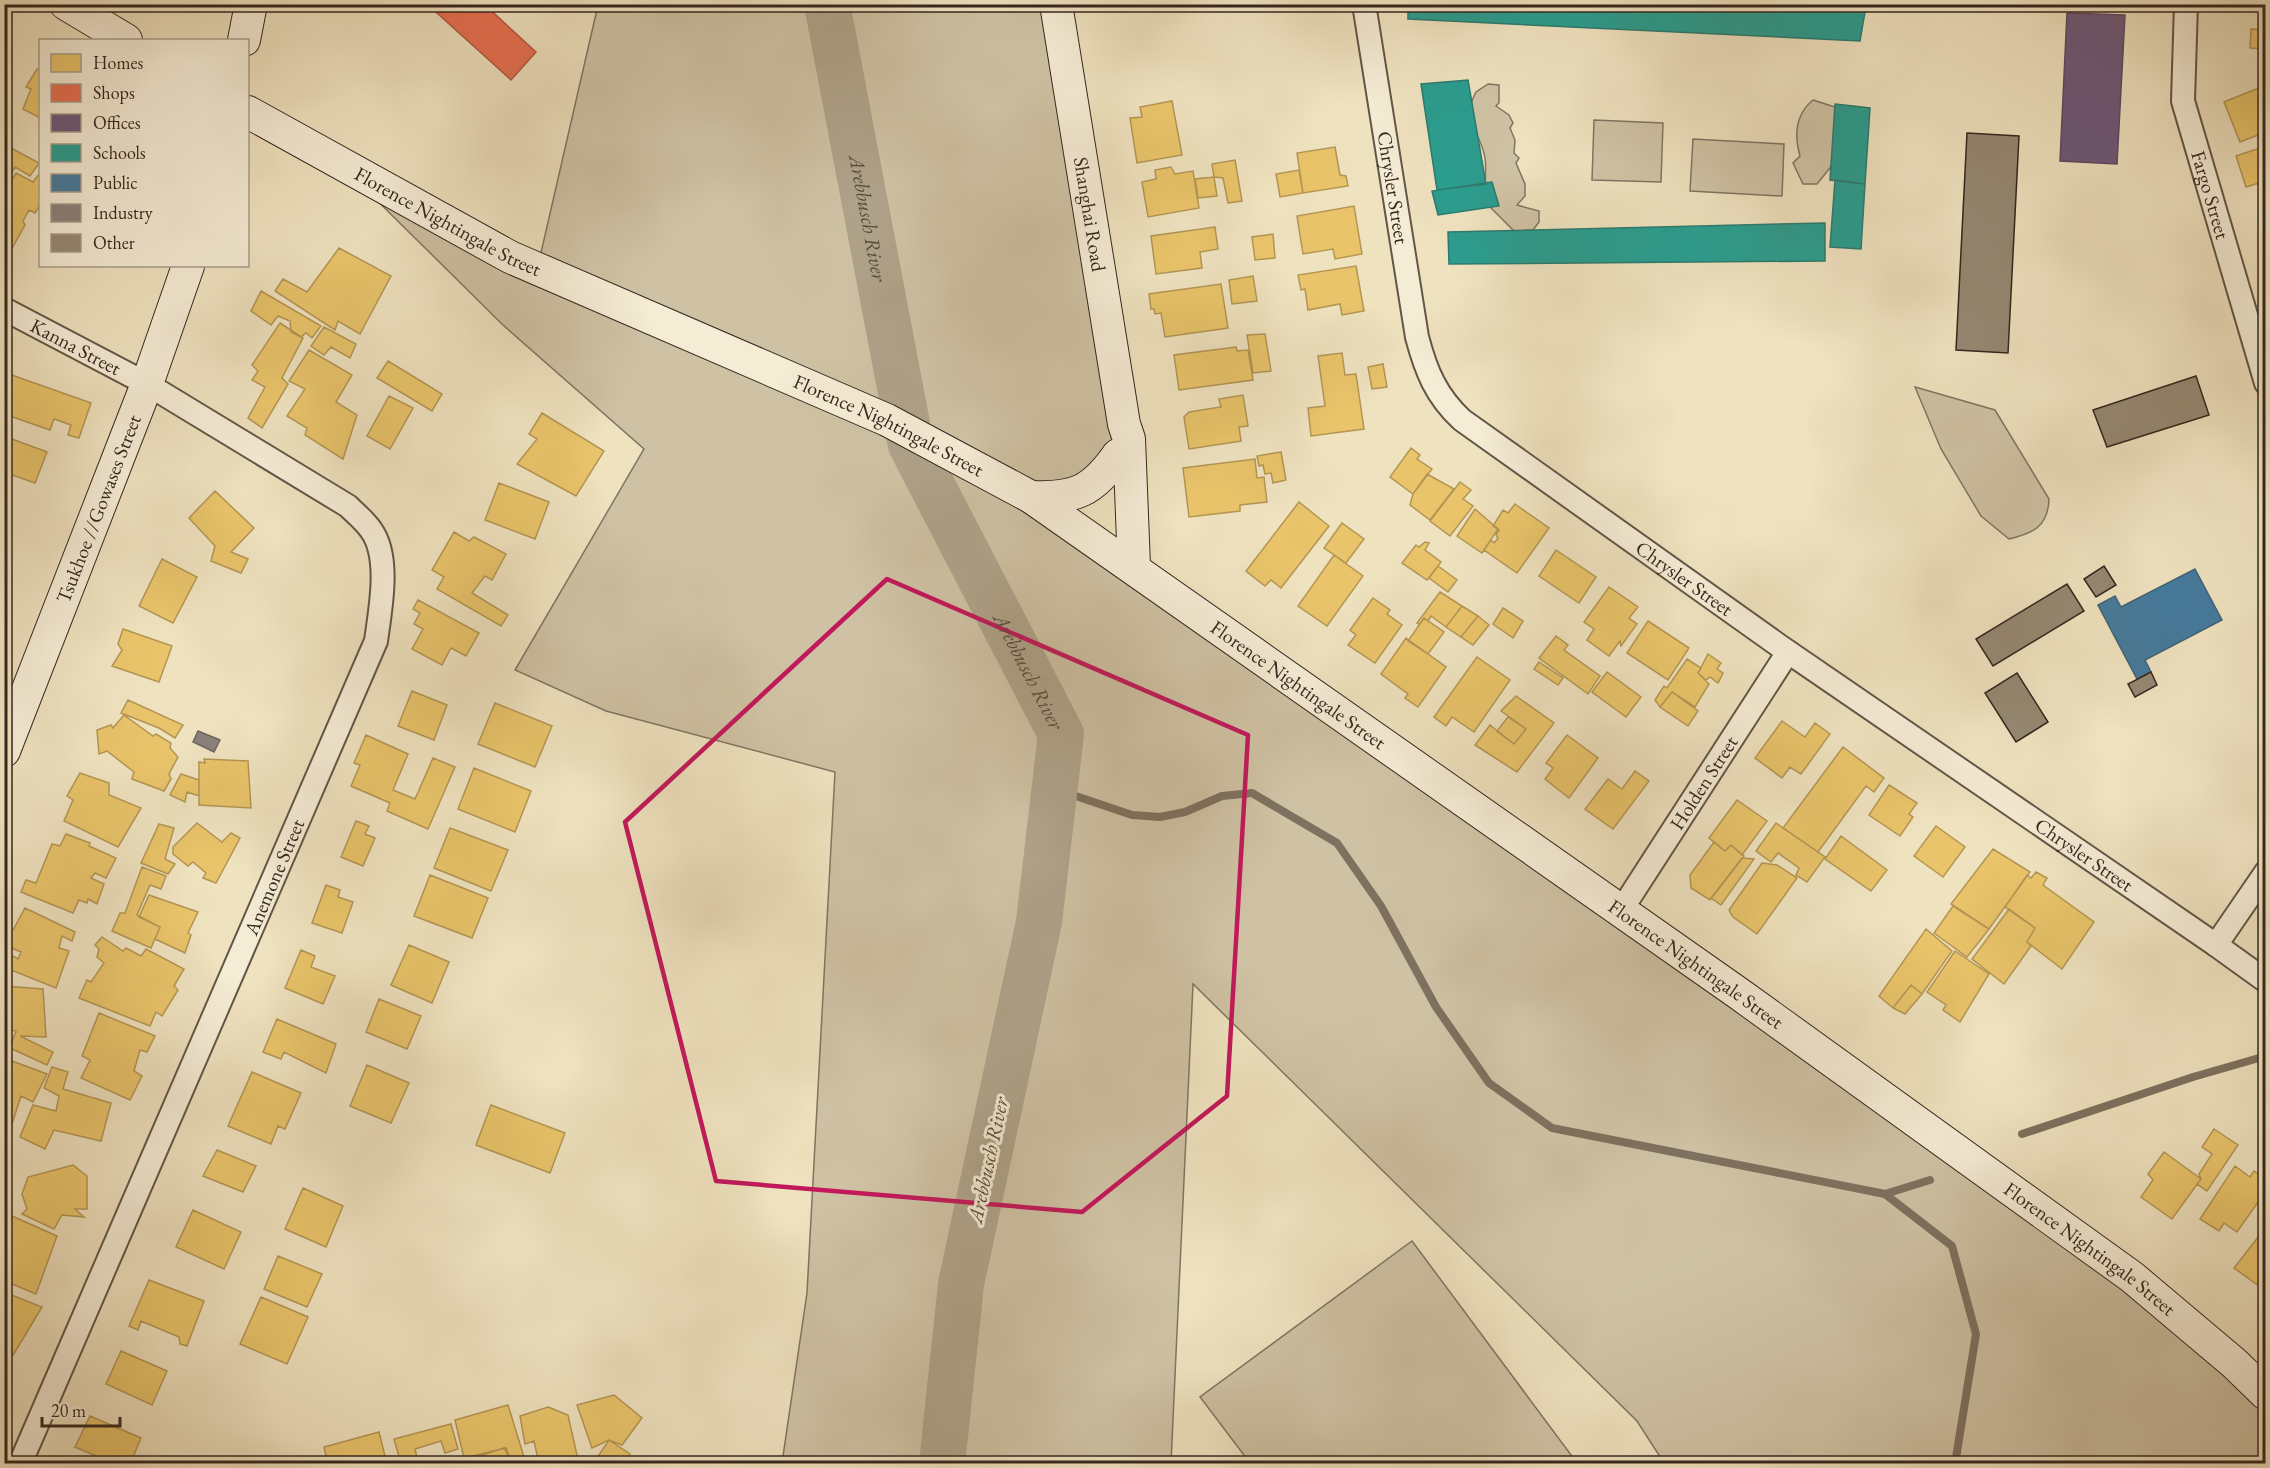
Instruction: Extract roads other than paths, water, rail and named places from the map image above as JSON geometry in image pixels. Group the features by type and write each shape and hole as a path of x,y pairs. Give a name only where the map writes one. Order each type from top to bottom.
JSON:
{"main road":[{"path":"66,4 124,39"},
{"path":"244,39 251,4"},
{"name":"Shanghai Road","path":"1056,4 1124,424 1129,439 1124,561"},
{"name":"Florence Nightingale Street","path":"249,113 510,257 887,420 1031,497 1738,993 2132,1277 2234,1363 2265,1394"},
{"name":"Tsukhoe //Gowases Street","path":"4,751 147,384 188,267"},
{"name":"Shanghai Road","path":"1124,424 1118,439 1124,561"},
{"path":"1031,497 1058,498 1079,493 1107,472 1118,456"}],"street":[{"name":"Chrysler Street","path":"1364,4 1417,337 1425,368 1436,391 1462,420 1788,652 2216,945 2265,981"},
{"name":"Fargo Street","path":"2186,4 2182,101 2265,383"},
{"name":"Kanna Street","path":"4,309 147,384"},
{"name":"Anemone Street","path":"20,1464 376,641 383,592 381,559 373,532 348,506 147,384"},
{"name":"Holden Street","path":"1620,912 1788,652"},
{"path":"2216,945 2265,872"}],"waterway":[{"name":"Arebbusch River","path":"827,4 911,445 1061,734 1039,922 961,1284 942,1464"},
{"path":"1055,789 1132,815 1160,817 1185,812 1222,796 1252,793 1337,843 1381,906 1436,1007 1489,1083 1552,1128 1885,1194 1952,1246 1976,1334 1955,1464"},
{"path":"2022,1134 2193,1077 2266,1056"},
{"path":"1885,1194 1930,1180"}]}
